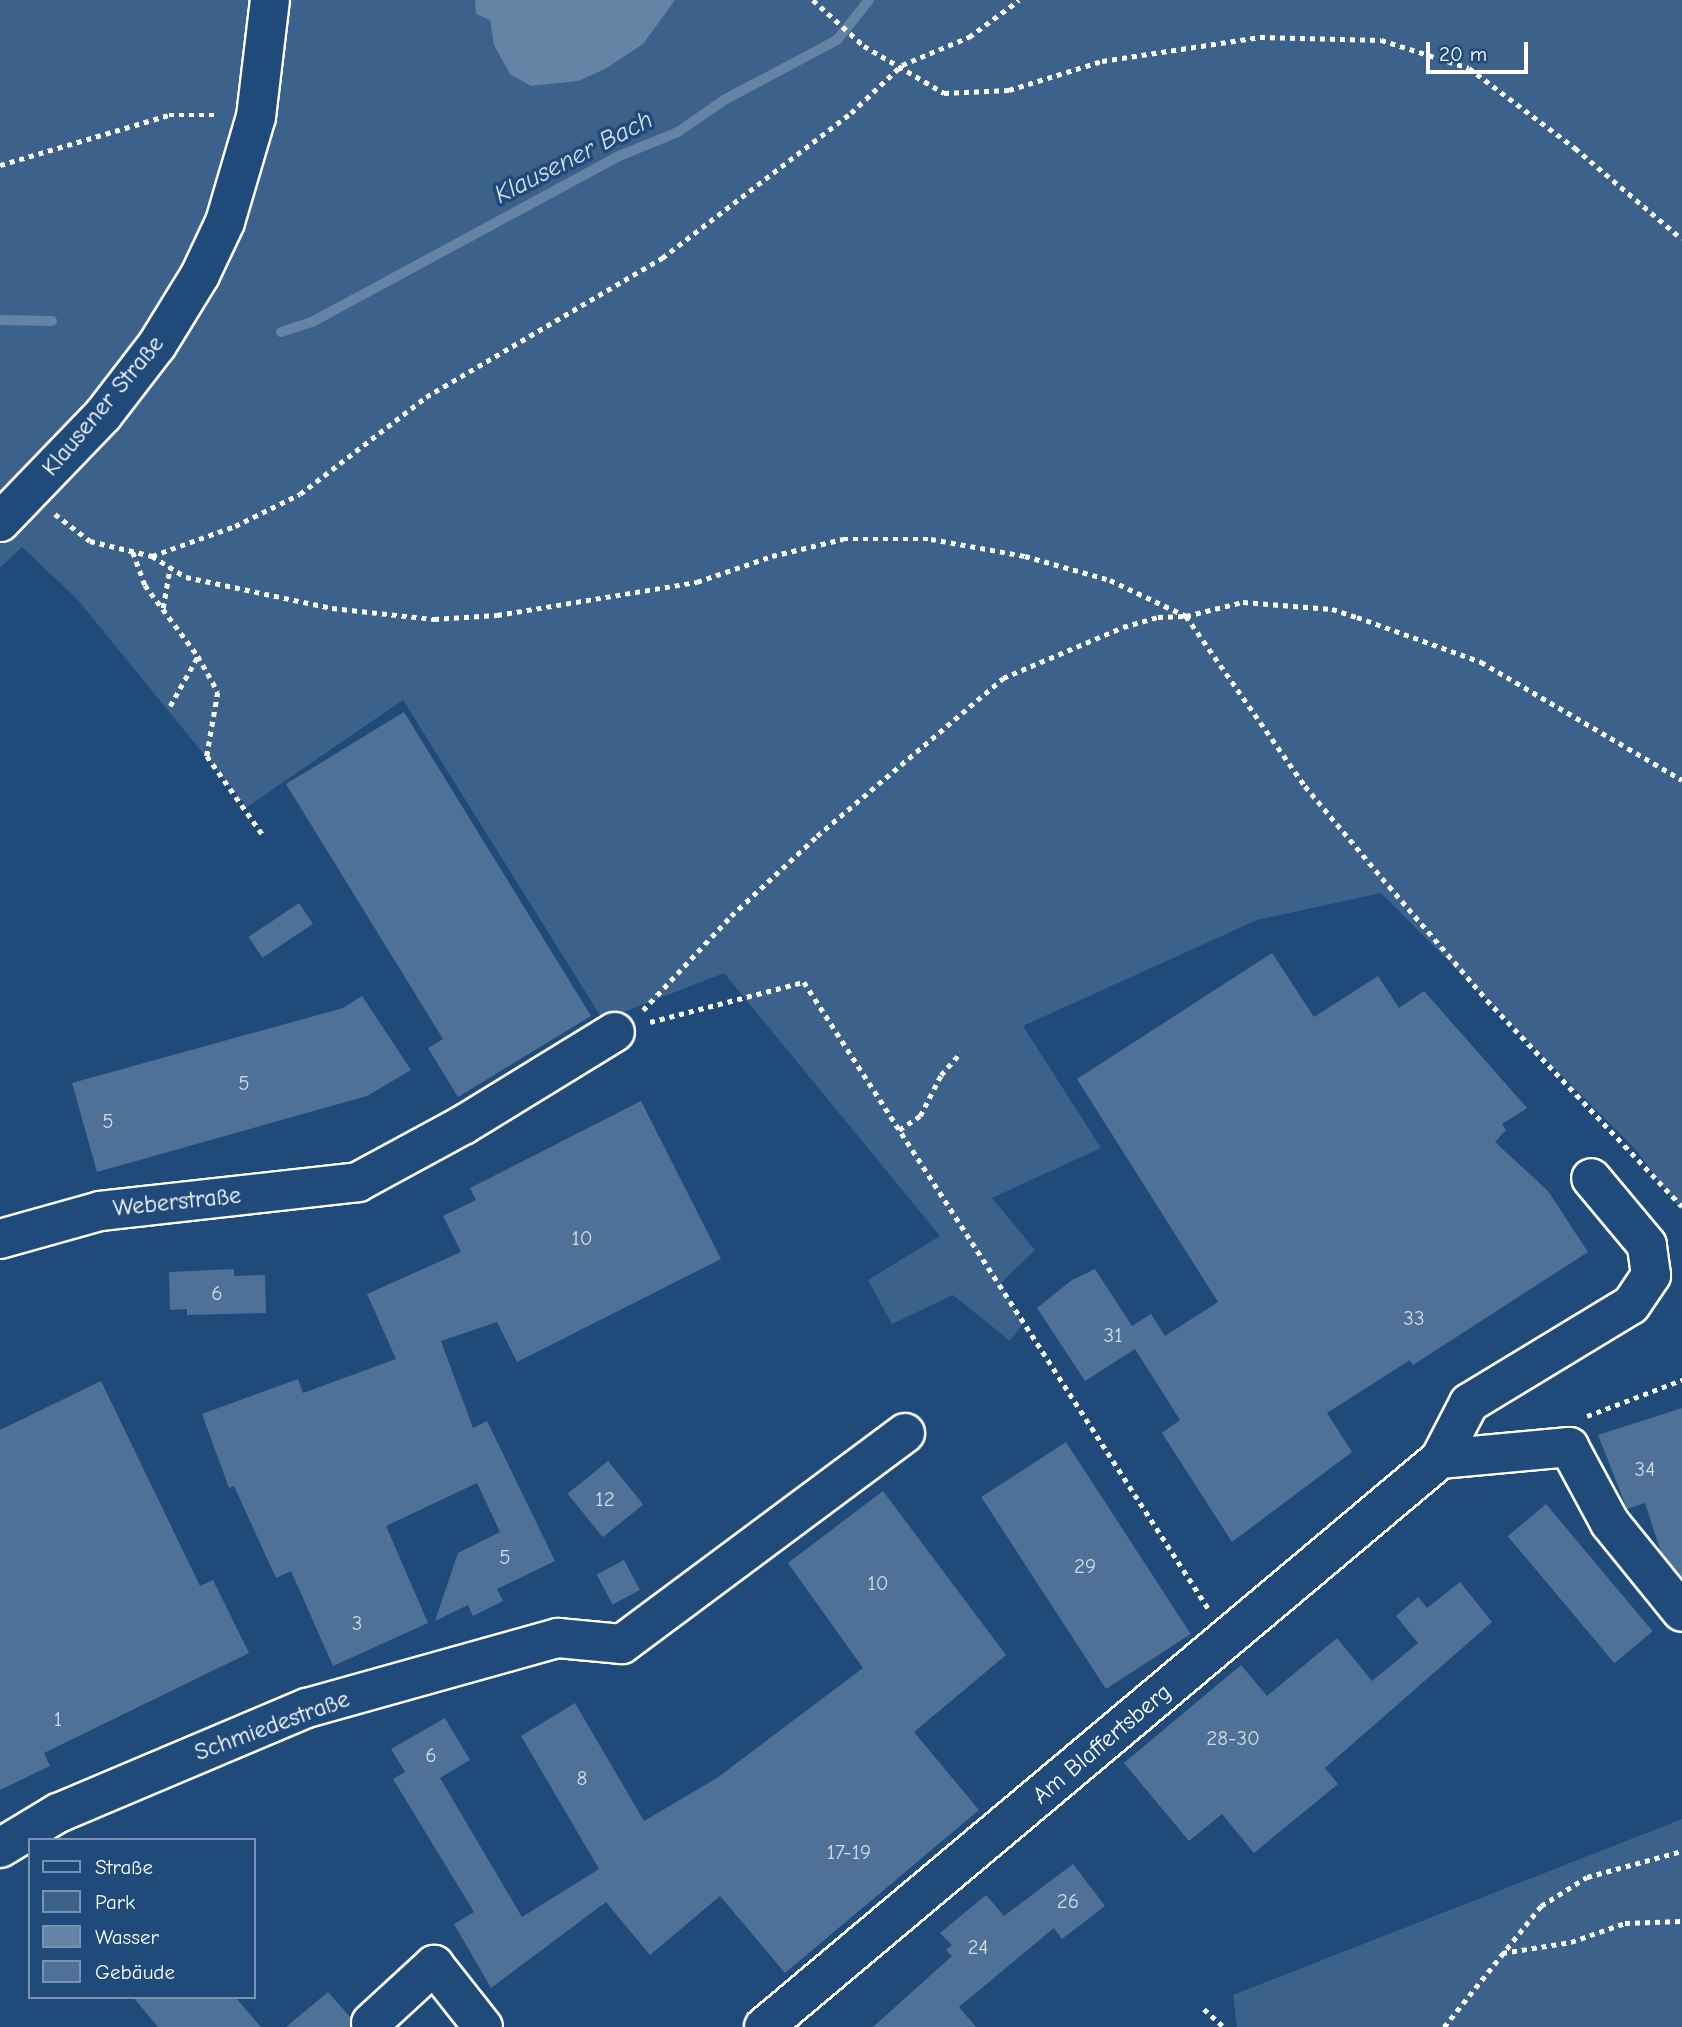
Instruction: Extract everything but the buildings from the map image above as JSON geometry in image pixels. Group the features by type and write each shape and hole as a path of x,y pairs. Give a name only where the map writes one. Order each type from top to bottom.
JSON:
{"street":[{"name":"Klausener Straße","path":"0,522 29,495 134,375 200,275 225,222 256,117 270,0"},
{"name":"Weberstraße","path":"0,1239 100,1211 358,1182 463,1125 615,1032"},
{"path":"1440,1459 1469,1403 1631,1305 1651,1275 1647,1245 1591,1178"},
{"name":"Schmiedestraße","path":"0,1848 58,1813 251,1728 558,1638 622,1644 905,1433"},
{"path":"1440,1459 1569,1447 1610,1523 1682,1612"},
{"name":"Am Blaffertsberg","path":"764,2027 1440,1459"},
{"path":"371,2023 434,1965 483,2027"}],"path":[{"path":"813,0 864,46 902,65 944,93 985,93 1102,61 1260,37 1381,40 1469,68 1575,148 1682,239"},
{"path":"152,556 235,526 300,494 426,397 662,258 851,113 902,65 970,37 1019,0"},
{"path":"0,165 169,115 219,115"},
{"path":"29,495 90,541 152,556 186,577 332,608 434,619 497,615 697,582 772,556 843,539 931,539 1087,573 1186,616 1305,786 1389,886 1486,1000 1682,1206"},
{"path":"133,552 136,570 198,656 218,691 207,756 263,835"},
{"path":"163,609 170,567"},
{"path":"615,1032 651,1002 731,916 817,836 1003,678 1123,626 1158,617 1186,616 1243,602 1275,603 1332,609 1395,628 1481,662 1682,780"},
{"path":"170,706 198,656"},
{"path":"688,1012 804,982 1228,1638"},
{"path":"900,1130 920,1116 941,1075 961,1052"},
{"path":"1596,1412 1682,1380"},
{"path":"1444,2027 1541,1906 1587,1877 1682,1851"},
{"path":"1502,1953 1572,1942 1625,1923 1682,1921"},
{"path":"1204,2009 1224,2027"}],"green space":[{"path":"0,0 1682,0 1682,1211 1635,1149 1381,893 1257,920 1023,1026 1101,1148 992,1198 1035,1250 1001,1283 1023,1324 1010,1341 953,1295 892,1324 868,1280 940,1236 724,973 603,1020 403,700 247,807 77,599 22,547 0,568"},
{"path":"1682,1819 1682,2027 1237,2027 1233,1995"}],"water":[{"path":"475,0 675,0 643,44 605,69 578,81 531,86 510,74 494,45 490,20 476,14"}],"waterway":[{"name":"Klausener Bach","path":"281,332 312,322 619,156 678,132 724,100 837,40 869,0"},
{"name":"Klausener Bach","path":"0,320 52,321"}]}
